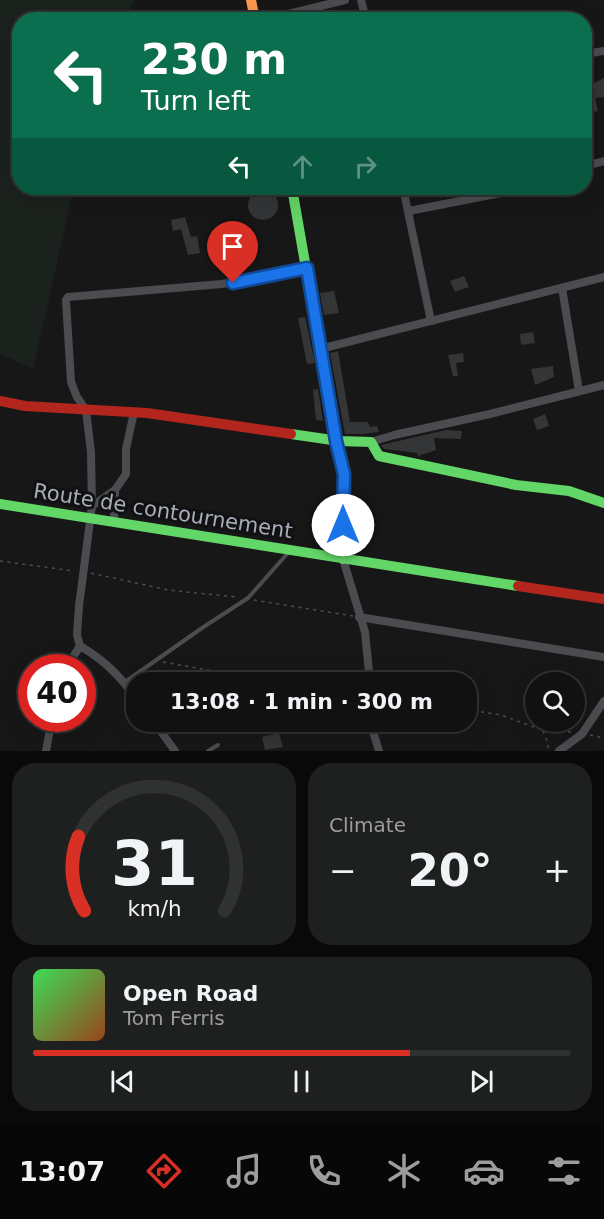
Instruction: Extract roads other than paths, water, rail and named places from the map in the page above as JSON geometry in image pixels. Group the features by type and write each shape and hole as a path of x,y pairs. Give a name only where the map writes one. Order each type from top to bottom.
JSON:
{"street":[{"path":"296,12 345,0"},
{"path":"293,195 336,441 344,474 343,560 365,632 370,672"},
{"path":"405,195 431,321"},
{"path":"409,211 491,195"},
{"path":"125,682 99,656 80,646 77,635 92,506 91,452 86,410 71,382 66,300 68,297 222,284 307,268"},
{"path":"320,349 604,277"},
{"path":"562,288 579,392"},
{"path":"0,401 25,406 134,412 259,428 336,441 371,442 510,410 604,385"},
{"path":"92,506 115,490 126,474 126,449 134,412"},
{"path":"371,442 379,456 516,485 568,491 604,503"},
{"path":"114,522 115,490"},
{"name":"Route de contournement","path":"0,504 212,536 343,560 604,599"},
{"path":"359,617 604,657"},
{"path":"75,654 80,646"},
{"path":"560,751 582,734 604,701"},
{"path":"46,751 49,732"},
{"path":"161,732 175,751"},
{"path":"373,732 379,751"}],"lane":[{"path":"125,682 248,598 289,551"},
{"path":"208,751 218,745"}]}
